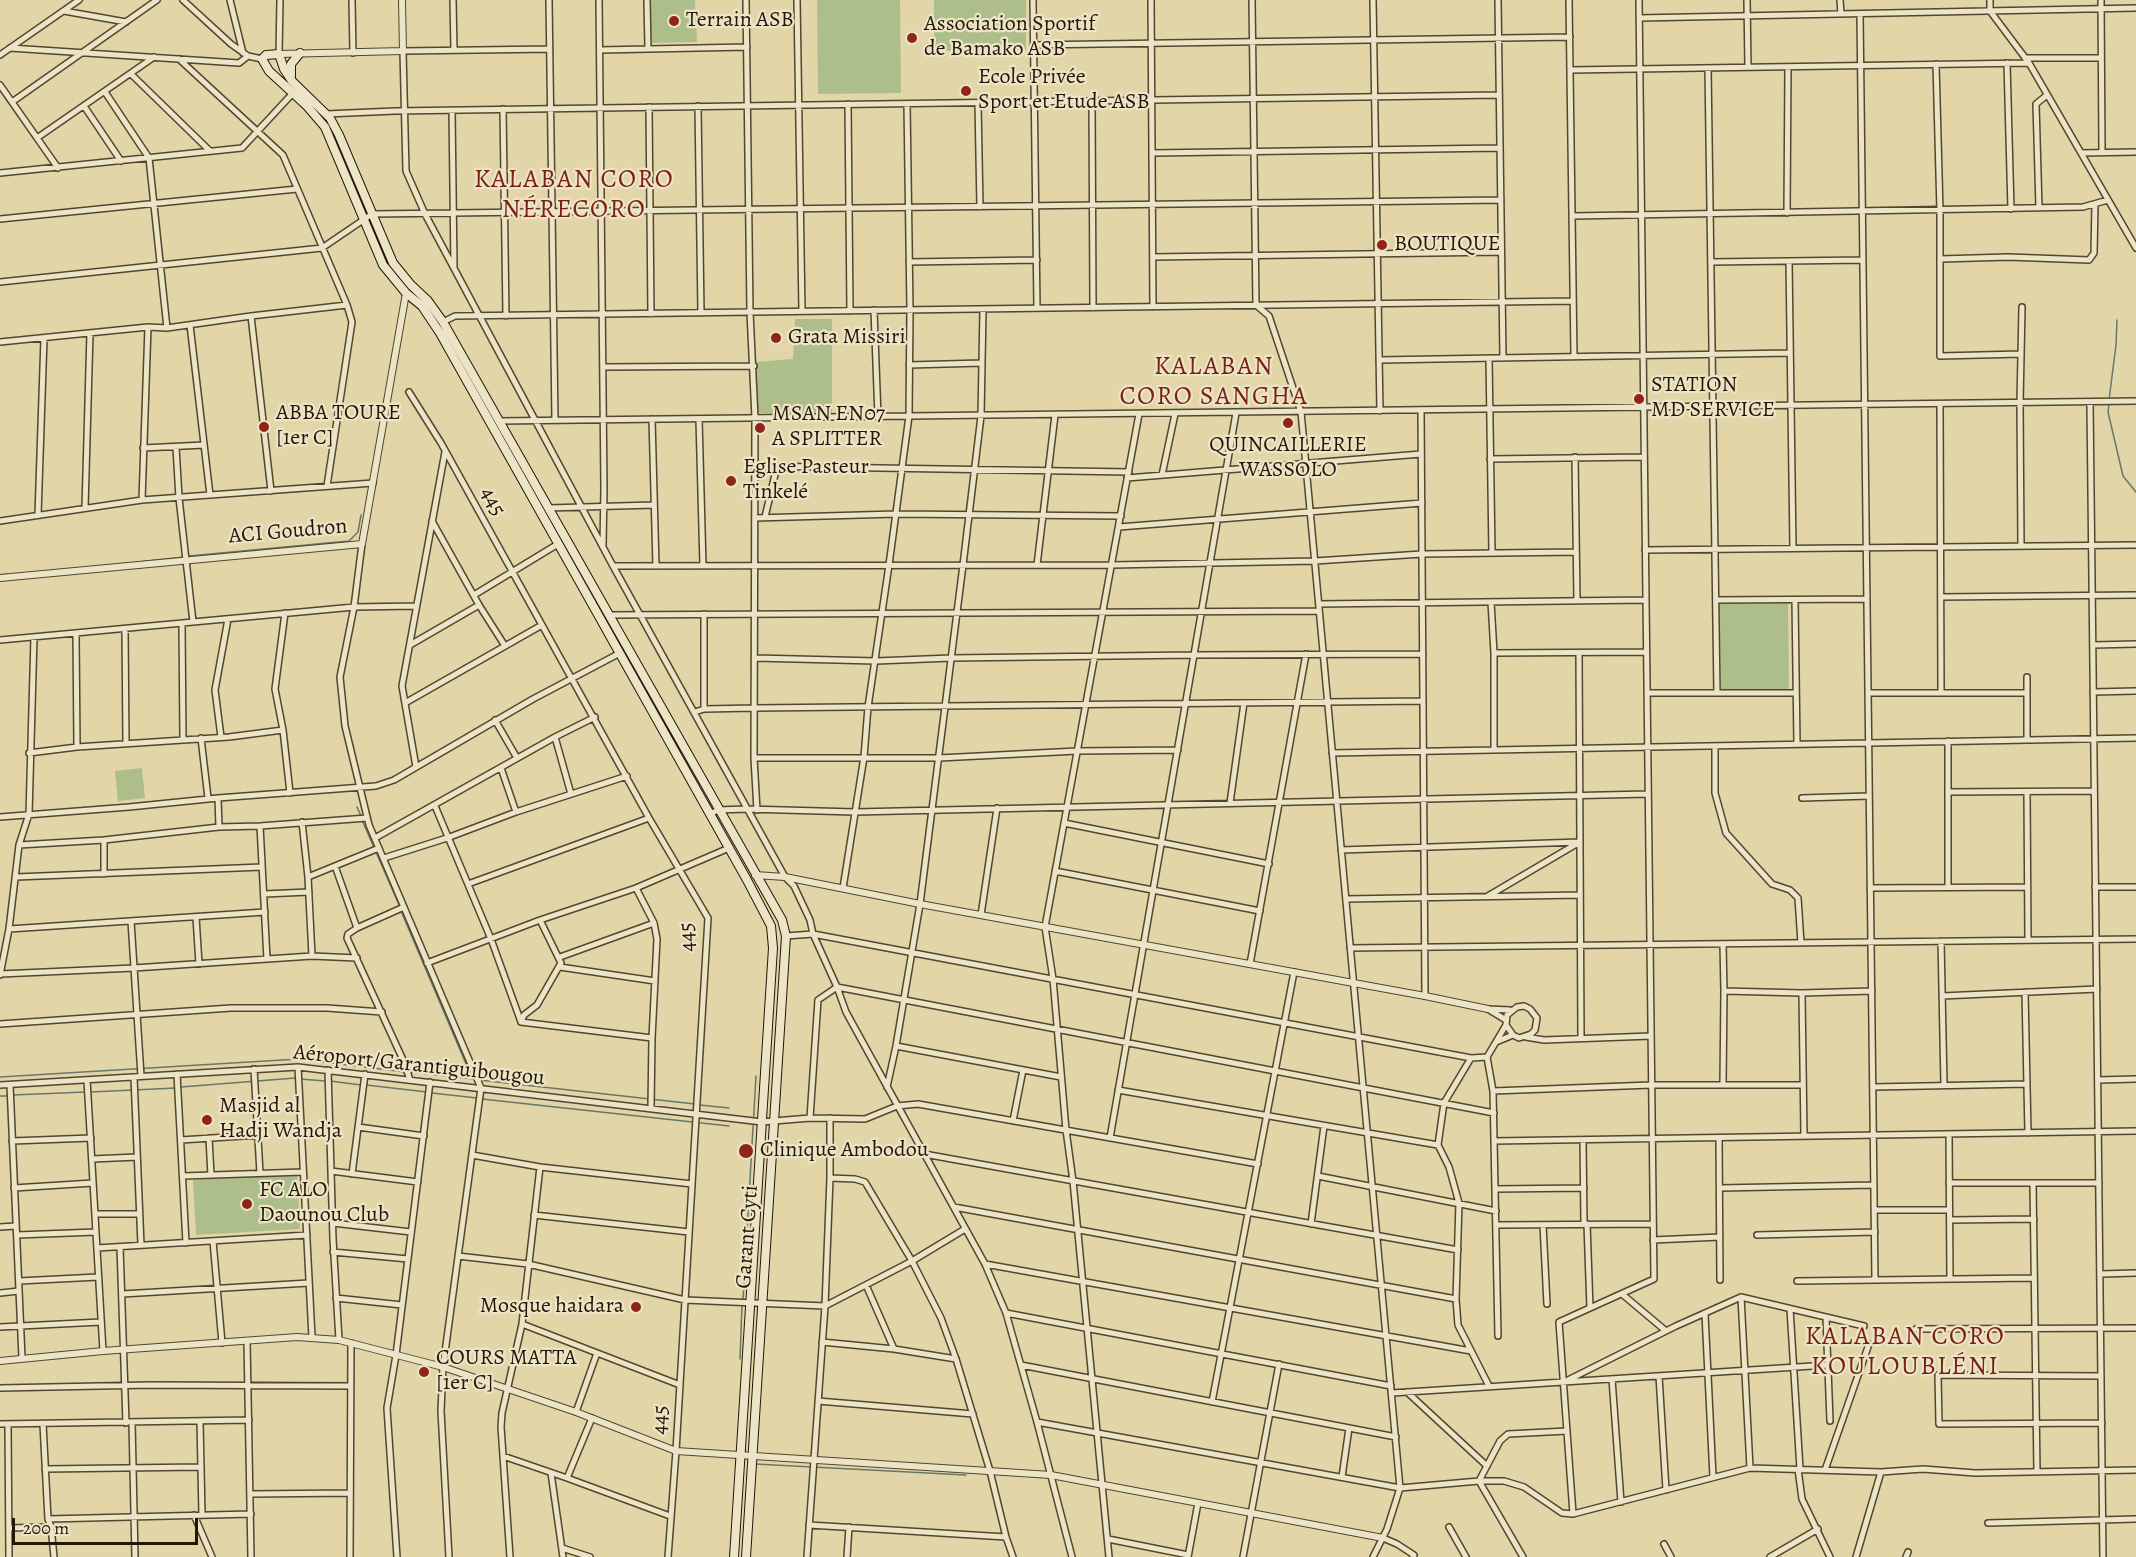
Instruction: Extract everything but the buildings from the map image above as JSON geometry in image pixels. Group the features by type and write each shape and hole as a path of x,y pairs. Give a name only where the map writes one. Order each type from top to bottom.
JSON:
{"main road":[{"path":"292,81 291,64 300,53"},
{"path":"292,81 284,69 279,54 266,55 262,59 269,71 325,127 387,272 406,293 422,306 436,327 729,848"},
{"name":"Garant Cyti","path":"292,81 327,114 339,135 393,263 428,301 443,322 782,920 786,936 747,1557"},
{"name":"Garant Cyti","path":"729,848 771,926 773,948 734,1557"}],"street":[{"path":"0,55 79,0"},
{"path":"12,102 157,0"},
{"path":"183,0 231,44 245,54 262,59"},
{"path":"10,48 239,63 245,54 230,0"},
{"path":"280,0 279,54 550,49"},
{"path":"352,0 353,53"},
{"path":"402,0 406,171 454,270 639,614 785,877 794,886 810,920 813,934 846,1012 985,1264 1006,1313 1072,1557"},
{"path":"453,0 454,50"},
{"path":"549,0 555,420"},
{"path":"599,0 603,547"},
{"path":"647,0 648,49"},
{"path":"746,0 750,312 755,418 754,758 757,810"},
{"path":"797,0 802,312"},
{"path":"1033,0 1037,308"},
{"path":"1151,0 1153,307"},
{"path":"1252,0 1256,305 1269,316 1301,412 1400,1488 1383,1538 1372,1557"},
{"path":"1373,0 1380,411"},
{"path":"1498,0 1503,358"},
{"path":"1569,0 1574,356"},
{"path":"1573,1514 1559,1322 1654,1279 1639,0"},
{"path":"1747,0 1748,67"},
{"path":"1840,0 1841,14"},
{"path":"1990,0 1990,11 2027,61 2136,248"},
{"path":"2101,0 2102,152"},
{"path":"1639,18 2136,8"},
{"path":"63,11 126,22"},
{"path":"1860,14 1875,1280"},
{"path":"1034,45 1570,37"},
{"path":"600,50 747,47"},
{"path":"37,138 154,57"},
{"path":"1570,70 2007,63 2101,58"},
{"path":"179,59 283,155 347,305 352,322 327,486"},
{"path":"2007,63 2011,209"},
{"path":"1936,64 1940,211 1940,356 2021,354"},
{"path":"1787,213 1788,67"},
{"path":"1708,68 1717,693"},
{"path":"131,74 210,151"},
{"path":"0,85 58,168"},
{"path":"105,92 149,158 167,328"},
{"path":"0,174 242,148 293,93"},
{"path":"327,114 403,110 1499,95"},
{"path":"2039,208 2036,104 2047,95"},
{"path":"1092,101 1093,308"},
{"path":"978,102 980,207"},
{"path":"848,104 850,311"},
{"path":"843,888 864,757 868,706 909,416 907,104"},
{"path":"84,106 121,161"},
{"path":"698,106 701,313"},
{"path":"649,107 651,314"},
{"path":"503,109 506,315"},
{"path":"452,110 454,270"},
{"path":"1152,153 1500,148"},
{"path":"2081,153 2136,152"},
{"path":"0,219 297,189"},
{"path":"0,282 322,248 372,214 1501,200"},
{"path":"1572,216 2083,207 2108,200"},
{"path":"1940,259 2008,257 2089,260 2094,254 2095,204"},
{"path":"1153,257 1501,252"},
{"path":"909,262 1037,260"},
{"path":"1711,262 1863,260"},
{"path":"1789,261 1793,548"},
{"path":"406,293 411,285"},
{"name":"ACI Goudron","path":"0,578 362,544 406,293"},
{"path":"443,322 456,316 506,315 1573,301"},
{"path":"0,342 148,327 167,328 347,305"},
{"path":"2021,546 2022,307"},
{"path":"887,1088 921,904 933,810 981,416 983,309"},
{"path":"874,310 878,417"},
{"path":"251,316 271,490"},
{"path":"190,325 210,495"},
{"path":"142,500 148,327"},
{"path":"85,508 90,333"},
{"path":"38,515 44,338"},
{"path":"1379,360 1790,353"},
{"path":"1489,358 1492,553"},
{"path":"909,365 982,363"},
{"path":"603,367 754,366"},
{"name":"445","path":"409,392 441,443 649,818 708,918 668,1557"},
{"path":"500,421 1713,408 2136,401"},
{"path":"2090,402 2103,1557"},
{"path":"1940,404 1941,693"},
{"path":"1421,411 1425,996"},
{"path":"1110,1138 1236,413"},
{"path":"1109,1557 1088,1329 1056,1029 1053,979 1045,927 1139,414"},
{"path":"1162,475 1175,414"},
{"path":"1037,565 1055,415"},
{"path":"652,419 656,566"},
{"path":"699,419 703,566"},
{"path":"143,448 204,445"},
{"path":"176,447 179,498 193,622"},
{"path":"416,767 402,686 445,452"},
{"path":"755,466 1048,470 1162,475 1421,454"},
{"path":"1490,459 1644,457"},
{"path":"1575,458 1577,601"},
{"path":"765,518 777,466"},
{"path":"0,521 142,500 373,483"},
{"path":"1119,526 1422,503"},
{"path":"548,508 654,505"},
{"path":"755,518 896,514 1120,516"},
{"path":"432,520 479,605 505,646"},
{"path":"362,544 354,607 340,677 345,726 367,818 481,1088 443,1367 441,1411 448,1557"},
{"path":"474,595 558,544"},
{"path":"1645,550 2136,545"},
{"path":"613,566 1112,565 1314,561 1422,554 1576,552"},
{"path":"1941,597 2136,596"},
{"path":"1716,600 1867,599"},
{"path":"1318,604 1646,600"},
{"path":"1795,600 1797,744"},
{"path":"1491,602 1494,653 1494,749"},
{"path":"410,645 479,605"},
{"path":"0,640 354,607 416,606"},
{"path":"609,615 1319,611"},
{"path":"285,613 275,689 283,730 290,793"},
{"path":"704,614 704,709"},
{"path":"222,737 215,690 228,619"},
{"path":"182,624 183,740"},
{"path":"405,703 542,625"},
{"path":"125,629 126,743"},
{"path":"76,633 77,747"},
{"path":"34,637 29,814 19,844 9,928 0,975 312,956 357,958"},
{"path":"2093,645 2136,645"},
{"path":"1494,653 1646,652"},
{"path":"0,817 208,798 376,786 394,780 495,720 620,653"},
{"path":"1579,653 1581,1037"},
{"path":"1251,964 1306,654"},
{"path":"755,658 876,661 1095,656 1423,654"},
{"path":"2027,676 2027,740"},
{"path":"2093,692 2136,691"},
{"path":"1647,693 1796,693"},
{"path":"1868,693 2027,693"},
{"path":"694,712 704,709 868,706 1423,701"},
{"path":"1230,803 1244,703"},
{"path":"375,838 595,717"},
{"path":"495,720 517,758"},
{"path":"29,753 283,730"},
{"path":"555,737 572,794"},
{"path":"201,738 208,798"},
{"path":"1332,753 2136,738"},
{"path":"1948,741 1948,887"},
{"path":"1715,746 1715,793 1726,833 1772,884 1790,890 1798,898 1801,943"},
{"path":"754,758 939,758 1077,751 1178,750"},
{"path":"501,768 516,812"},
{"path":"384,858 627,776"},
{"path":"1949,792 2094,791"},
{"path":"2027,792 2028,940"},
{"path":"710,814 718,810 747,809 855,812 1648,794"},
{"path":"1802,798 1869,796"},
{"path":"218,798 219,827"},
{"path":"435,806 491,939 520,1022"},
{"path":"981,915 997,808"},
{"path":"19,844 104,840 219,827 367,818"},
{"path":"468,884 649,818"},
{"path":"302,822 308,877 312,956"},
{"path":"1064,823 1269,864"},
{"path":"260,826 267,959"},
{"path":"104,840 104,874"},
{"path":"1341,850 1580,842"},
{"path":"1487,897 1580,842"},
{"path":"308,877 380,848"},
{"path":"427,963 636,888 729,848"},
{"path":"335,866 357,928"},
{"path":"16,877 262,867"},
{"path":"1055,871 1260,910"},
{"path":"755,874 785,877 1488,1009 1510,1010 1524,1006 1530,1009 1537,1018 1535,1030 1526,1037"},
{"path":"1870,888 2026,887"},
{"path":"2096,887 2136,887"},
{"path":"636,888 654,923 657,939 651,1108"},
{"path":"264,894 309,892"},
{"path":"1346,899 1580,895"},
{"path":"404,907 357,928 348,934 347,938 382,1012 410,1080"},
{"path":"9,928 265,912"},
{"path":"196,917 199,964"},
{"path":"131,921 141,1076"},
{"path":"520,1022 524,1015 537,1005 561,963 540,921"},
{"path":"560,957 654,923"},
{"path":"786,936 813,934 1471,1058 1487,1057"},
{"path":"1350,948 2136,939"},
{"path":"1941,941 1944,1085"},
{"path":"1723,944 1723,1084"},
{"path":"560,968 655,981"},
{"path":"1212,1402 1294,972"},
{"path":"810,1119 818,1000 837,987 1494,1113"},
{"path":"1942,996 2097,989"},
{"path":"1724,991 1802,993 1872,991"},
{"path":"2025,992 2028,1133"},
{"path":"1802,993 1804,1136"},
{"path":"0,1024 231,1008 327,1008 382,1012"},
{"path":"1488,1009 1506,1023 1513,1035"},
{"path":"1498,1336 1494,1113 1487,1057 1506,1023 1510,1010"},
{"path":"520,1022 652,1038"},
{"path":"1535,1030 1544,1040"},
{"path":"1496,1042 1513,1035 1544,1040 1651,1036"},
{"path":"896,1046 1061,1077"},
{"path":"1471,1058 1444,1103 1438,1145 1449,1167 1459,1203 1456,1299 1458,1325 1489,1386"},
{"path":"298,1066 312,1337"},
{"name":"Aéroport/Garantiguibougou","path":"0,1085 298,1066 762,1122 830,1118 865,1119 897,1106"},
{"path":"254,1069 260,1173"},
{"path":"328,1070 333,1252 339,1340"},
{"path":"1013,1121 1023,1071"},
{"path":"177,1074 186,1242"},
{"path":"352,1174 364,1074"},
{"path":"134,1077 141,1245"},
{"path":"2098,1080 2136,1079"},
{"path":"87,1080 103,1351"},
{"path":"397,1557 387,1408 396,1355 430,1082"},
{"path":"1493,1091 1651,1085 1803,1084"},
{"path":"1873,1087 2027,1084"},
{"path":"10,1085 22,1358"},
{"path":"1119,1090 1438,1145"},
{"path":"897,1106 918,1104 1258,1164"},
{"path":"807,1557 825,1306 830,1118"},
{"path":"1311,1224 1324,1126"},
{"path":"358,1127 424,1136"},
{"path":"1494,1141 2136,1131"},
{"path":"1949,1134 1950,1279"},
{"path":"181,1140 258,1135"},
{"path":"12,1141 91,1138"},
{"path":"209,1138 211,1175"},
{"path":"1719,1138 1720,1280"},
{"path":"1583,1140 1590,1308"},
{"path":"924,1154 1458,1250"},
{"path":"472,1155 540,1167 692,1184"},
{"path":"92,1159 137,1157"},
{"path":"510,1557 501,1427 522,1324 540,1167"},
{"path":"331,1171 418,1182"},
{"path":"183,1176 303,1172"},
{"path":"1318,1176 1496,1211"},
{"path":"830,1178 855,1179 865,1182 912,1261 940,1318 956,1359 973,1414 1012,1557"},
{"path":"1949,1183 2099,1183"},
{"path":"2033,1183 2037,1472"},
{"path":"14,1188 93,1184"},
{"path":"1719,1188 1874,1185"},
{"path":"1495,1189 1584,1188"},
{"path":"954,1207 1456,1299"},
{"path":"1874,1210 1949,1210"},
{"path":"95,1215 139,1214"},
{"path":"534,1215 689,1232"},
{"path":"1950,1220 2034,1219"},
{"path":"333,1223 411,1232"},
{"path":"1496,1225 1653,1224"},
{"path":"1543,1225 1547,1304"},
{"path":"0,1227 16,1227"},
{"path":"458,1256 528,1264 685,1300 825,1306 912,1261 965,1229"},
{"path":"16,1235 96,1232"},
{"path":"1757,1235 1875,1232"},
{"path":"97,1248 306,1235"},
{"path":"1653,1240 1720,1237"},
{"path":"213,1241 222,1343"},
{"path":"120,1247 125,1385 133,1468 135,1557"},
{"path":"333,1252 408,1259"},
{"path":"985,1264 1471,1351"},
{"path":"2100,1274 2136,1273"},
{"path":"19,1281 98,1277"},
{"path":"1797,1281 2034,1278"},
{"path":"122,1294 309,1283"},
{"path":"866,1285 894,1349"},
{"path":"0,1293 19,1291"},
{"path":"1622,1294 1666,1331"},
{"path":"1564,1382 1666,1331 1741,1297 1864,1326"},
{"path":"1741,1297 1750,1468"},
{"path":"336,1298 402,1305"},
{"path":"1790,1309 1802,1498 1830,1557"},
{"path":"1006,1313 1391,1386"},
{"path":"1704,1314 1713,1477"},
{"path":"1826,1317 1830,1421"},
{"path":"0,1327 101,1322"},
{"path":"522,1324 680,1385"},
{"path":"1916,1329 2136,1328"},
{"path":"0,1361 247,1341 312,1337 339,1340 443,1367 576,1412 676,1451 1051,1474 1383,1538 1397,1544 1414,1555 1413,1557"},
{"path":"247,1341 251,1557"},
{"path":"822,1342 894,1349 956,1359"},
{"path":"350,1557 351,1343"},
{"path":"1825,1470 1869,1344"},
{"path":"576,1412 597,1353"},
{"path":"1244,1557 1279,1364"},
{"path":"1021,1365 1396,1437"},
{"path":"1392,1393 1828,1365"},
{"path":"1659,1376 1666,1490"},
{"path":"2101,1376 1938,1376 1939,1424 2102,1423"},
{"path":"1612,1379 1621,1502"},
{"path":"0,1388 125,1385 350,1386"},
{"path":"1407,1392 1487,1466"},
{"path":"818,1401 973,1414"},
{"path":"567,1478 592,1418"},
{"path":"0,1424 249,1420"},
{"path":"200,1421 202,1515"},
{"path":"1037,1422 1400,1488 1479,1481 1504,1482 1524,1487 1562,1513 1573,1514 1750,1468 1881,1472 1923,1469 1975,1473 2136,1470"},
{"path":"8,1424 9,1557"},
{"path":"43,1424 48,1519 54,1557"},
{"path":"1341,1477 1349,1428"},
{"path":"1479,1481 1500,1441 1508,1434 1567,1431"},
{"path":"503,1456 670,1516"},
{"path":"45,1469 201,1467"},
{"path":"1856,1557 1881,1472"},
{"path":"551,1473 563,1557"},
{"path":"1479,1481 1523,1557"},
{"path":"250,1494 350,1493"},
{"path":"1108,1539 1188,1556 1198,1503"},
{"path":"194,1515 212,1557"},
{"path":"48,1519 250,1515"},
{"path":"1988,1523 2136,1518"},
{"path":"809,1525 1006,1537"},
{"path":"9,1528 51,1527"},
{"path":"847,1557 849,1527"},
{"path":"1449,1527 1466,1557"},
{"path":"1770,1557 1818,1529"},
{"path":"1664,1544 1671,1557"},
{"path":"562,1548 590,1557"}],"green space":[{"name":"Terrain ASB","path":"650,0 695,0 697,42 652,43"},
{"path":"817,0 900,0 901,93 818,94"},
{"path":"934,0 1026,0 1026,50 934,51"},
{"path":"795,319 832,319 832,413 756,413 755,362 793,359"},
{"path":"1788,603 1789,689 1721,690 1719,604"},
{"path":"142,768 145,798 118,801 115,771"},
{"name":"FC ALO Daounou Club","path":"297,1174 300,1229 196,1235 193,1180"}],"waterway":[{"path":"2109,400 2117,320"},
{"path":"2109,405 2108,412 2123,476 2136,492"},
{"path":"189,556 349,541 358,532 361,515"},
{"path":"111,565 184,557"},
{"path":"0,575 8,574"},
{"path":"357,807 361,816"},
{"path":"362,820 400,907"},
{"path":"401,911 472,1078"},
{"path":"0,1077 299,1059 406,1072"},
{"path":"411,1072 474,1079"},
{"path":"743,1300 756,1076"},
{"path":"181,1087 295,1078"},
{"path":"300,1079 325,1081"},
{"path":"479,1080 695,1104"},
{"path":"330,1081 361,1085"},
{"path":"366,1085 427,1092"},
{"path":"91,1092 176,1088"},
{"path":"13,1095 86,1092"},
{"path":"432,1093 477,1098"},
{"path":"0,1096 8,1096"},
{"path":"482,1099 729,1126"},
{"path":"700,1105 729,1108"},
{"path":"740,1359 742,1305"},
{"path":"755,1464 966,1475"}],"place":[{"name":"Terrain ASB","path":"674,21"},
{"name":"Association Sportif de Bamako ASB","path":"912,38"},
{"name":"Ecole Privée Sport et Etude ASB","path":"966,91"},
{"name":"BOUTIQUE","path":"1382,245"},
{"name":"Grata Missiri","path":"776,338"},
{"name":"STATION MD SERVICE","path":"1639,399"},
{"name":"QUINCAILLERIE WASSOLO","path":"1288,423"},
{"name":"ABBA TOURE [1er C]","path":"264,427"},
{"name":"MSAN EN07 A SPLITTER","path":"760,428"},
{"name":"Eglise Pasteur Tinkelé","path":"731,481"},
{"name":"Masjid al Hadji Wandja","path":"207,1120"},
{"name":"Clinique Ambodou","path":"746,1151"},
{"name":"FC ALO Daounou Club","path":"247,1204"},
{"name":"Mosque haidara","path":"636,1307"},
{"name":"COURS MATTA [1er C]","path":"424,1372"}],"district":[{"name":"KALABAN CORO NÉRECORO","path":"574,196"},
{"name":"KALABAN CORO SANGHA","path":"1214,383"},
{"name":"KALABAN CORO KOULOUBLÉNI","path":"1905,1353"}]}
